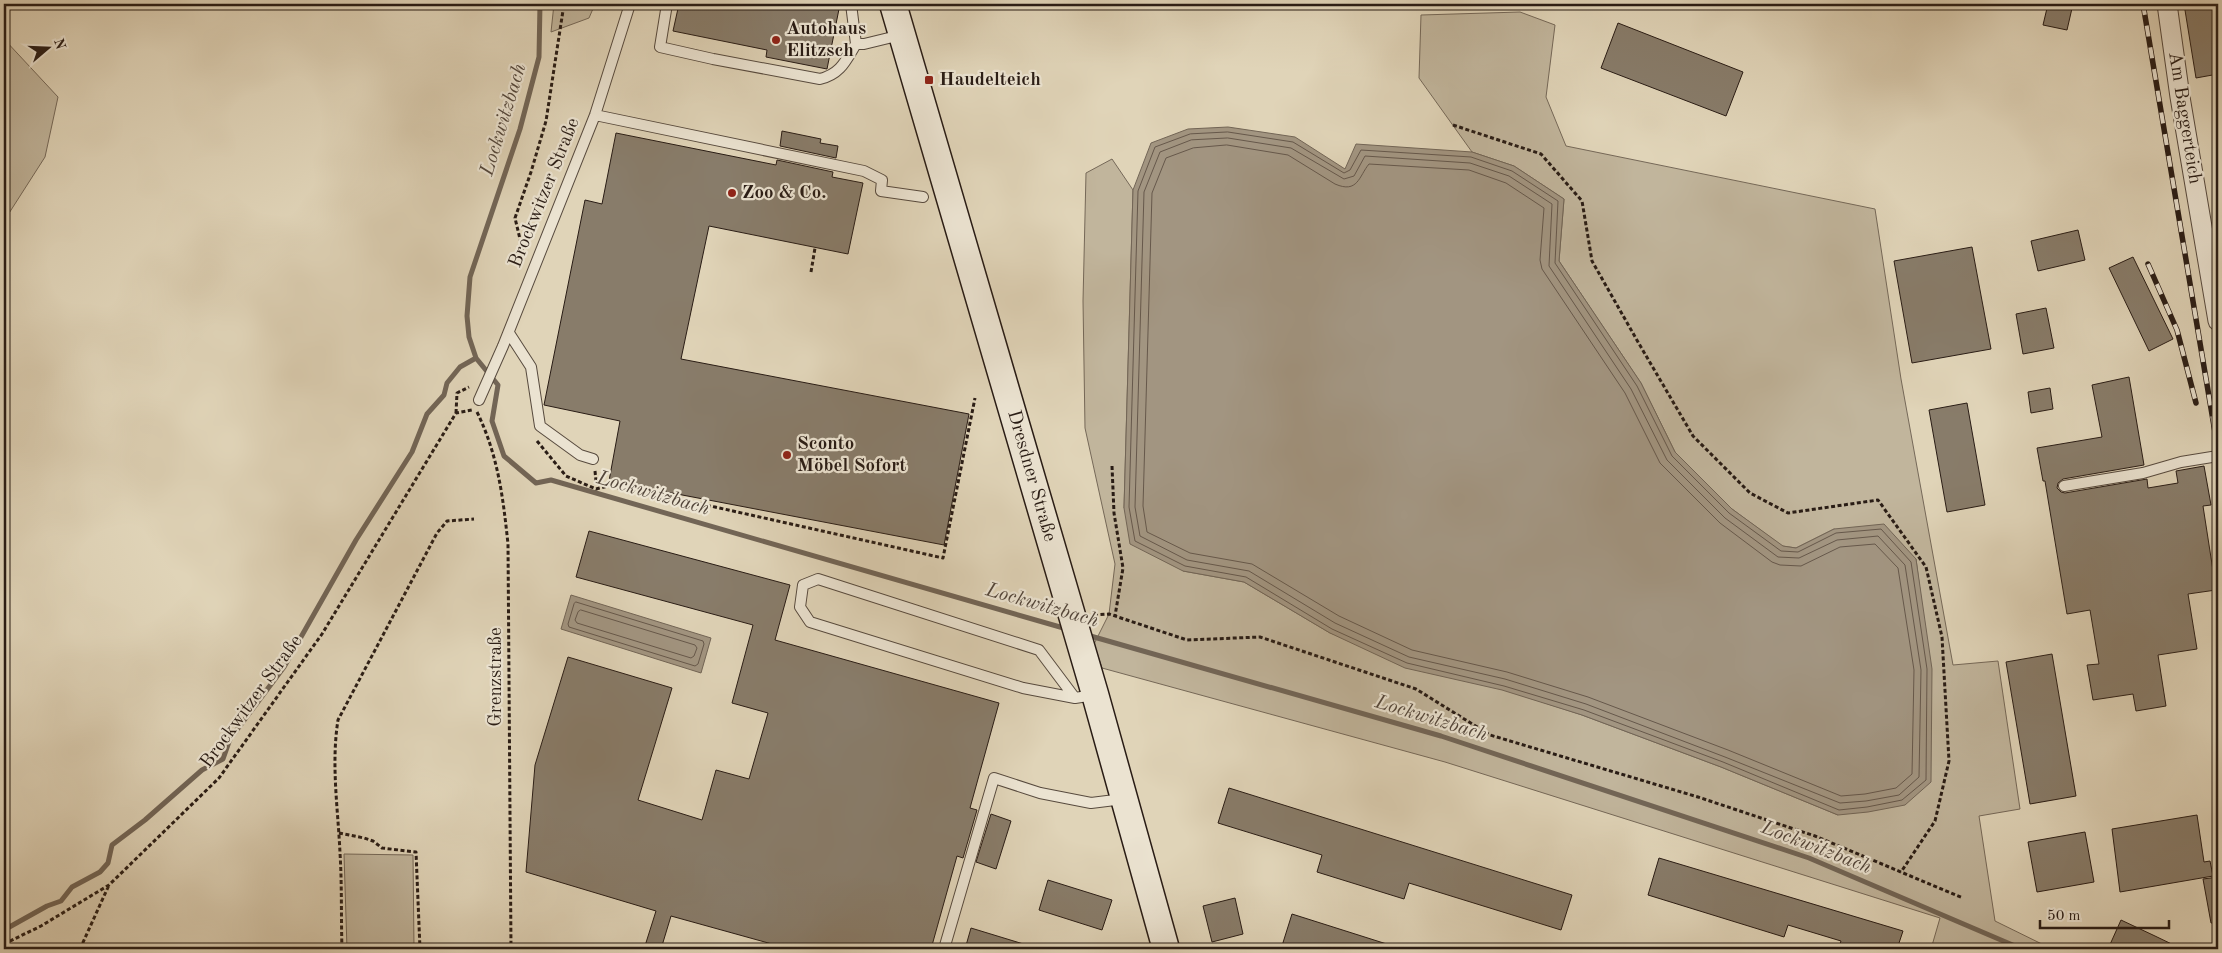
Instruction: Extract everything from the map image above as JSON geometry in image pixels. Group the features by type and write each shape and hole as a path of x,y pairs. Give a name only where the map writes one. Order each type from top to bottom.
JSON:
{"main road":[{"name":"Dresdner Straße","path":"893,4 1080,644 1085,696 1124,799 1166,949"}],"street":[{"name":"Am Baggerteich","path":"2167,4 2180,97 2211,238 2218,321"}],"lane":[{"name":"Brockwitzer Straße","path":"479,400 509,333 595,115 630,4"},
{"path":"667,4 660,47 666,50 820,79 832,76 840,69 856,44 851,4"},
{"path":"856,44 864,44 902,35"},
{"path":"595,115 864,171 882,180 881,190 923,197"},
{"path":"509,333 531,367 540,426 580,455 593,460"},
{"path":"2064,486 2143,473 2182,462 2218,456"},
{"path":"818,579 1039,650 1085,696 1023,688 810,622 800,607 803,585 818,579"},
{"path":"944,949 994,778 1040,793 1091,803 1124,799"}],"path":[{"path":"525,257 515,218 532,172 546,121 564,4"},
{"path":"1453,125 1540,154 1582,201 1592,261 1638,342 1694,436 1750,493 1788,513 1878,500 1926,566 1942,637 1949,761 1934,820 1902,872"},
{"path":"811,272 816,248"},
{"name":"Brockwitzer Straße","path":"4,944 41,926 109,885 220,778 322,634 456,413 457,393 472,386 479,400"},
{"path":"596,481 609,486 715,507 944,558 975,398"},
{"path":"456,413 479,400"},
{"name":"Grenzstraße","path":"479,400 502,485 508,544 511,949"},
{"path":"540,426 537,442 566,476 596,490 609,486"},
{"path":"1112,466 1114,512 1123,568 1115,616"},
{"path":"342,949 339,834 334,772 335,739 338,720 437,534 447,521 474,520"},
{"path":"1069,608 1083,616 1109,614 1187,640 1260,637 1270,640 1416,689 1490,735 1698,797 1797,830 1964,898"},
{"path":"339,834 364,838 373,841 382,848 416,852 420,949"},
{"path":"80,949 109,885"}],"shaded area":[{"path":"554,4 595,4 589,18 551,32"},
{"path":"1520,12 1555,25 1546,97 1566,146 1875,209 1901,379 1953,665 1998,661 2020,809 1979,816 1995,921 2052,949 1931,949 1940,918 1445,762 1102,668 1094,644 1109,614 1115,564 1085,428 1083,301 1086,173 1112,159 1133,190 1124,508 1183,571 1244,582 1330,633 1582,715 1721,767 1838,815 1923,614 1916,559 1834,529 1796,548 1782,546 1732,509 1675,452 1641,383 1559,261 1564,199 1514,166 1472,152 1419,78 1421,15"},
{"path":"4,39 58,97 45,157 4,221"},
{"path":"344,854 413,855 414,949 347,949"}],"water":[{"path":"1228,127 1295,137 1345,169 1356,144 1472,152 1514,166 1564,199 1559,261 1641,383 1675,452 1732,509 1783,546 1796,548 1834,529 1884,524 1916,559 1932,669 1931,782 1905,805 1838,815 1721,767 1582,715 1502,690 1405,668 1330,633 1244,582 1183,571 1130,544 1124,508 1133,190 1151,143 1188,129"},
{"path":"571,595 711,638 701,673 561,629"}],"building":[{"name":"Autohaus Elitzsch","path":"679,4 840,4 827,69 766,57 767,50 673,31"},
{"path":"2048,4 2073,4 2067,30 2043,25"},
{"path":"2184,4 2215,4 2218,25 2218,74 2196,78"},
{"path":"1618,23 1743,72 1726,116 1601,68"},
{"path":"782,131 821,139 820,143 838,146 836,158 780,146"},
{"path":"616,133 776,165 777,160 833,172 832,177 863,183 848,254 709,226 681,359 969,414 944,545 609,481 620,421 544,405 585,200 602,204"},
{"path":"2078,230 2085,260 2038,271 2031,241"},
{"path":"1972,247 1991,349 1912,363 1894,261"},
{"path":"2133,257 2173,339 2149,351 2109,268"},
{"path":"2046,308 2054,348 2023,354 2016,314"},
{"path":"2129,377 2144,465 2063,479 2058,483 2057,488 2065,493 2147,479 2148,488 2178,483 2176,471 2204,466 2211,505 2203,506 2216,590 2188,594 2197,649 2158,655 2166,706 2136,711 2133,694 2093,700 2087,665 2099,664 2090,610 2067,614 2045,481 2043,481 2037,448 2102,437 2092,385"},
{"path":"2050,388 2053,409 2031,413 2028,392"},
{"path":"1967,403 1985,505 1947,512 1929,410"},
{"path":"589,531 790,585 775,640 999,703 970,808 977,810 963,858 957,856 931,949 790,949 671,916 661,949 644,949 656,911 526,872 535,765 568,657 672,688 638,800 702,820 716,770 749,779 768,713 732,703 753,625 576,577"},
{"path":"2052,654 2076,796 2030,804 2006,662"},
{"path":"1229,788 1572,895 1561,930 1409,883 1404,899 1317,872 1322,855 1218,823"},
{"path":"991,814 1011,821 996,869 976,862"},
{"path":"2197,815 2204,862 2210,861 2213,876 2120,892 2112,829"},
{"path":"2085,832 2094,882 2037,892 2028,842"},
{"path":"1659,858 1903,931 1897,949 1838,949 1841,941 1788,925 1784,937 1648,895"},
{"path":"2218,877 2218,923 2211,923 2203,879"},
{"path":"1048,880 1112,900 1102,930 1039,910"},
{"path":"1235,898 1243,934 1212,942 1203,906"},
{"path":"1292,914 1393,946 1393,949 1281,949"},
{"path":"2121,920 2155,936 2182,949 2108,949"},
{"path":"971,928 1030,946 1029,949 965,949"}],"waterway":[{"name":"Lockwitzbach","path":"540,4 539,57 520,129 470,277 467,316 469,337 476,358 498,385 492,421 504,456 536,483 551,480 1067,629"},
{"path":"4,930 47,906 61,901 72,887 100,872 108,863 112,845 145,820 202,770 223,759 230,739 284,667 356,540 412,452 427,414 444,395 447,383 460,367 476,358"},
{"name":"Lockwitzbach","path":"1087,635 1441,736 1809,858 2022,949"}],"railway":[{"path":"2143,4 2218,450"},
{"path":"2148,264 2177,330 2196,403"}],"place":[{"name":"Autohaus Elitzsch","path":"776,40"},
{"name":"Haudelteich","path":"929,80"},
{"name":"Zoo & Co.","path":"732,193"},
{"name":"Sconto Möbel Sofort","path":"787,455"}]}
